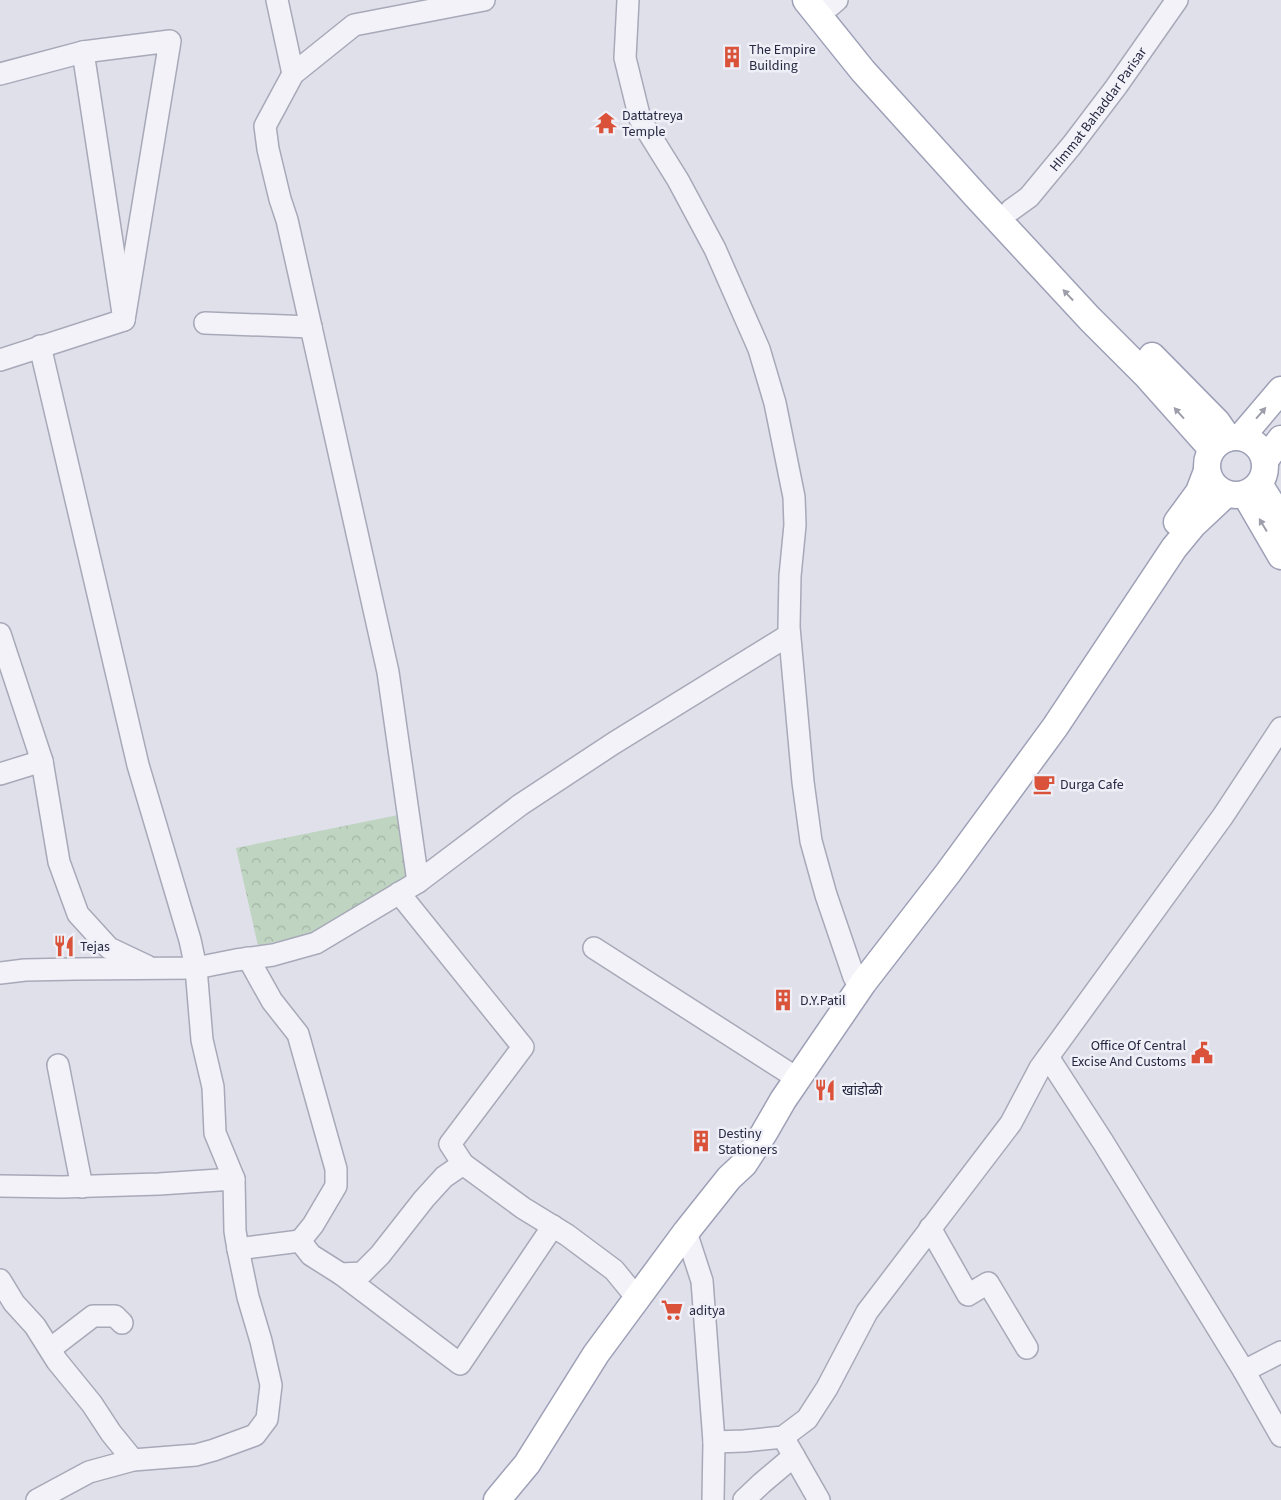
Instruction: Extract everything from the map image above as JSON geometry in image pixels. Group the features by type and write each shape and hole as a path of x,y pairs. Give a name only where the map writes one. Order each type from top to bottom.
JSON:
{"main road":[{"path":"825,2 860,45 1010,210 1217,422 1222,449 1211,480 1217,488 1249,483"},
{"path":"825,2 863,71 1090,319 1222,449"},
{"path":"497,1500 527,1464 596,1355 637,1298 729,1178 744,1164 858,980 989,793 1047,717 1135,584 1199,492 1222,449 1281,390"},
{"path":"729,1178 726,1170 728,1163 789,1073 858,980 953,866 1055,727 1174,548 1193,525 1249,483 1281,439"},
{"path":"1222,449 1252,442 1261,450 1249,483 1281,556"},
{"path":"1249,483 1281,519"}],"street":[{"path":"277,0 293,74"},
{"path":"418,882 388,672 287,220 268,149 265,126 293,74 354,25 484,0"},
{"path":"628,0 625,58 640,119 678,180 716,249 759,349 775,403 792,488 795,517 790,576 789,635 798,715 802,782 811,841 826,895 858,980"},
{"name":"HImmat Bahaddar Parisar","path":"1010,210 1030,197 1072,145 1116,87 1177,0"},
{"path":"0,74 83,52 170,41 124,320"},
{"path":"83,52 124,320"},
{"path":"0,360 124,320"},
{"path":"205,323 311,326"},
{"path":"37,1500 89,1472 133,1460 196,1454 214,1450 255,1435 268,1419 271,1385 238,1250 235,1230 234,1179 215,1133 212,1087 202,1040 196,968 190,940 138,764 40,346"},
{"path":"0,634 42,762 59,862 78,914 109,948 151,968"},
{"path":"0,973 26,970 196,968 273,955 316,943 418,882 520,805 614,743 789,635"},
{"path":"714,1442 783,1437 807,1419 827,1388 867,1312 1011,1123 1040,1068 1223,816 1281,728"},
{"path":"0,774 42,762"},
{"path":"399,893 523,1047 450,1144 463,1164 523,1208 567,1235 614,1270 637,1298"},
{"path":"594,948 789,1073"},
{"path":"238,1250 300,1241 313,1225 336,1186 336,1169 298,1034 272,1001 248,958"},
{"path":"1048,1057 1103,1142 1244,1371 1281,1436"},
{"path":"58,1065 82,1187"},
{"path":"341,1274 362,1273 380,1255 424,1199 444,1177 463,1164"},
{"path":"0,1186 82,1187 234,1179"},
{"path":"300,1241 311,1255 341,1274 460,1364 553,1226"},
{"path":"930,1228 968,1295 988,1283 1026,1348"},
{"path":"686,1232 702,1282 714,1442 713,1500"},
{"path":"0,1280 14,1303 35,1326 57,1361 92,1404 111,1433 133,1460"},
{"path":"50,1350 93,1316 115,1316 122,1323"},
{"path":"1244,1371 1281,1352"},
{"path":"783,1437 819,1500"},
{"path":"744,1500 794,1456"}],"green space":[{"path":"403,814 417,875 312,933 258,946 236,848"}],"place":[{"name":"The Empire Building","path":"732,57"},
{"name":"Dattatreya Temple","path":"606,123"},
{"name":"Durga Cafe","path":"1044,784"},
{"name":"Tejas","path":"64,946"},
{"name":"D.Y.Patil","path":"783,1000"},
{"name":"Office Of Central Excise And Customs","path":"1202,1053"},
{"name":"खांडोळी","path":"825,1090"},
{"name":"Destiny Stationers","path":"701,1141"},
{"name":"aditya","path":"672,1310"}]}
